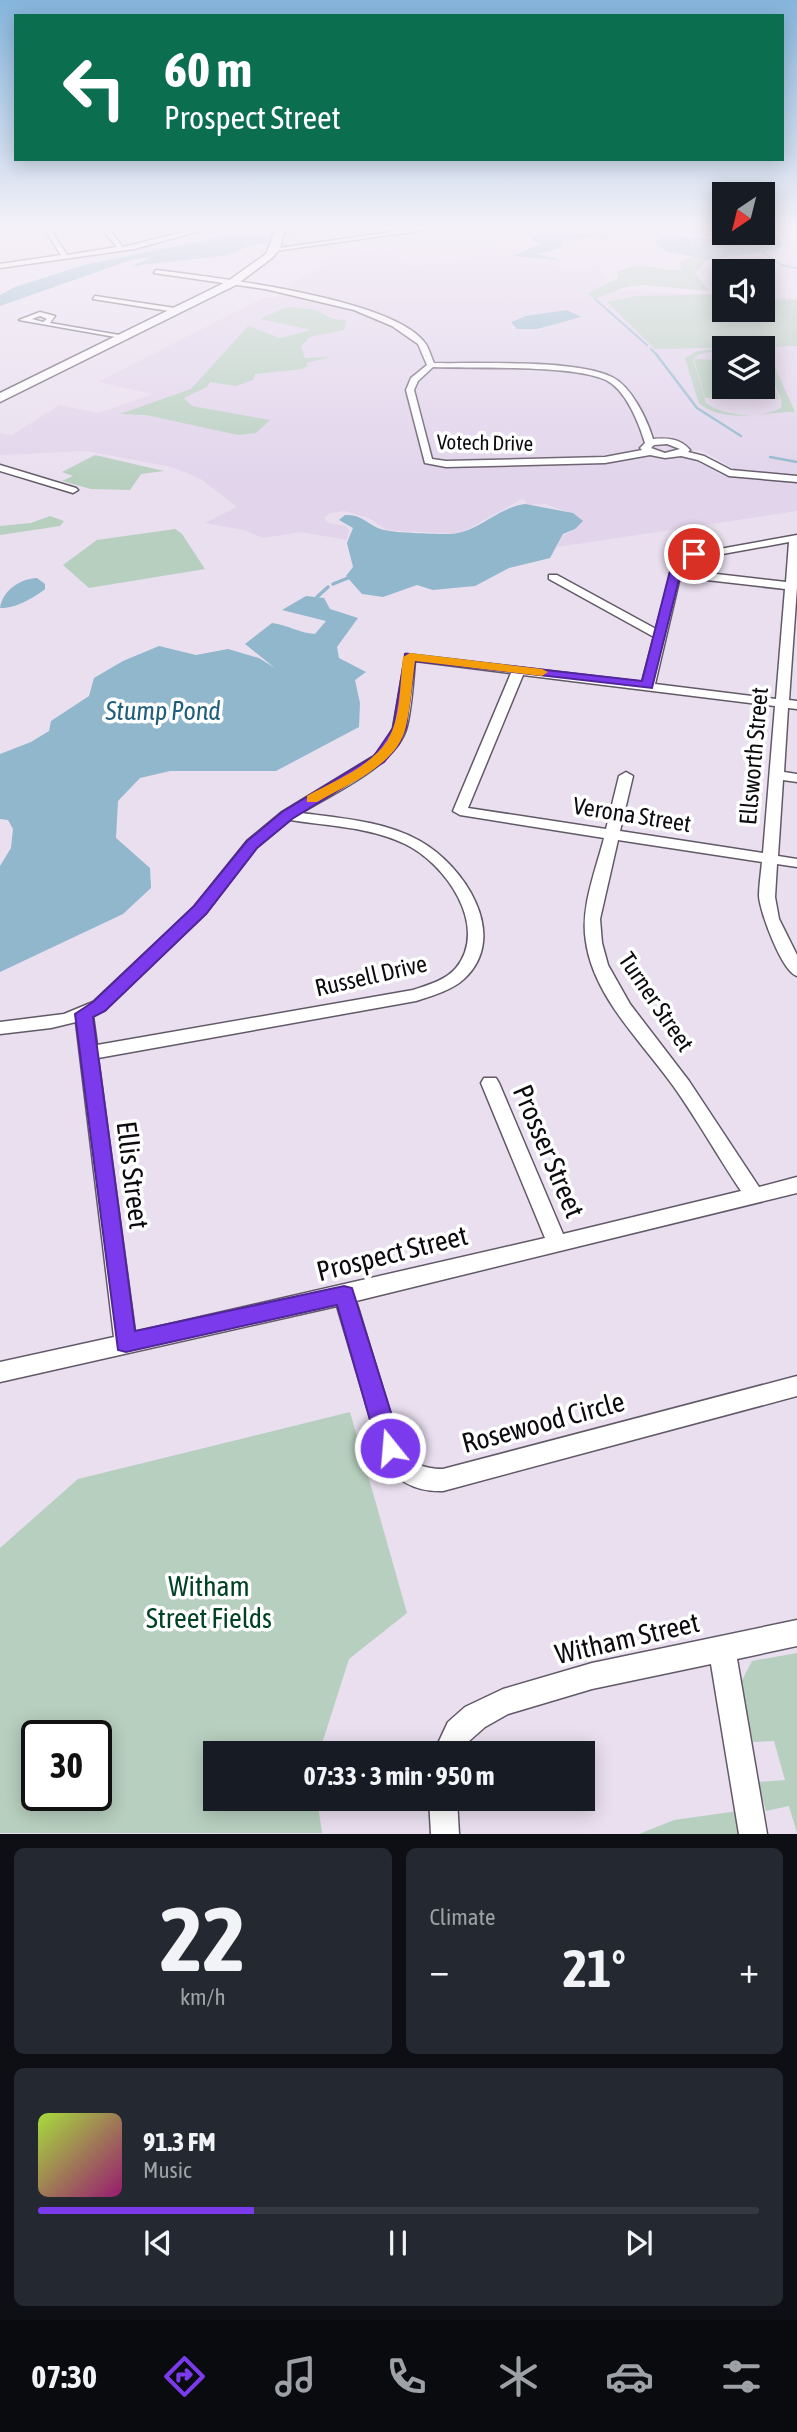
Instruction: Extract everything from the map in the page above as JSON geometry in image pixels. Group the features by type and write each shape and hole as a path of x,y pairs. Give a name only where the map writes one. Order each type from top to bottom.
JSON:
{"street":[{"path":"0,398 170,313"},
{"path":"366,313 418,342 431,355 431,365 571,372 604,377 620,388 645,428 649,447 663,455 681,453 701,458 729,473 797,479"},
{"path":"44,324 121,336"},
{"name":"Votech Drive","path":"431,365 414,380 410,390 428,461 446,464 605,460 649,447"},
{"path":"0,468 74,489"},
{"path":"648,685 679,559 686,555 796,538"},
{"name":"Ellsworth Street","path":"796,538 792,586 792,643 782,703 768,859 769,912 797,971"},
{"path":"675,573 792,586"},
{"path":"553,577 659,635"},
{"path":"0,1028 84,1014 99,1006 188,922 252,844 287,816 370,766 393,744 400,728 410,657 797,705"},
{"name":"Verona Street","path":"519,670 460,811 797,863"},
{"path":"775,775 797,778"},
{"name":"Turner Street","path":"626,776 592,919 591,937 596,956 605,979 682,1085 754,1195"},
{"name":"Russell Drive","path":"89,1053 416,995 446,983 464,969 472,955 475,927 456,881 434,855 394,835 287,816"},
{"name":"Ellis Street","path":"84,1014 126,1343"},
{"name":"Prosser Street","path":"490,1083 556,1241"},
{"name":"Prospect Street","path":"0,1372 344,1295 556,1241 797,1185"},
{"name":"Rosewood Circle","path":"344,1295 390,1448 409,1474 427,1481 452,1477 797,1386"},
{"name":"Witham Street","path":"454,1741 458,1732 475,1717 503,1702 592,1676 797,1633"},
{"path":"722,1649 753,1833"},
{"path":"444,1811 445,1833"}],"shaded area":[{"path":"234,313 712,313 712,322 775,322 775,313 797,313 797,475 736,470 700,449 685,453 721,475 797,483 797,511 557,547 563,536 575,529 573,514 545,504 526,505 522,499 459,534 387,530 369,518 344,511 330,513 324,518 328,523 346,526 349,529 347,540 301,532 263,538 244,530 205,523 237,507 201,479 172,467 86,451 0,455 0,433 12,435 59,405 99,413 153,394 98,382"}],"green space":[{"path":"274,313 321,313 333,319 346,320 344,330 310,337 301,346 305,358 330,357 306,363 308,366 302,369 255,374 253,380 236,386 210,382 207,387 184,398 192,406 270,420 256,433 238,435 146,415 120,414 191,389 248,326 280,338 311,330 260,319"},
{"path":"618,313 712,313 712,322 775,322 775,313 797,313 797,346 775,346 775,336 712,336 712,348 655,349"},
{"path":"712,350 693,359 706,403 714,408 733,414 753,415 781,408 782,402 775,385 775,367 795,412 747,416 723,414 699,404 685,358 697,351"},
{"path":"694,359 712,360 712,398 705,398"},
{"path":"95,455 164,471 141,474 130,490 91,489 62,481 73,476 62,472"},
{"path":"50,516 64,521 60,526 0,535 0,526 31,523"},
{"path":"175,529 182,534 205,569 89,588 63,565 97,540"},
{"name":"Witham Street Fields","path":"350,1412 407,1613 349,1659 323,1741 203,1741 203,1811 319,1811 322,1833 0,1833 0,1548 78,1479"},
{"path":"797,1653 797,1833 789,1806 766,1811 758,1782 785,1780 774,1741 753,1742 740,1684 752,1661"},
{"path":"738,1811 742,1834 639,1834 674,1820"}],"water":[{"path":"572,313 581,317 537,329 517,329 511,322 526,316"},
{"path":"525,504 573,513 583,521 575,529 563,534 550,558 509,568 475,586 433,590 417,585 383,597 362,594 346,576 353,567 347,543 353,528 339,520 345,515 356,516 384,530 450,534 470,529 506,510"},
{"path":"37,578 45,584 45,589 24,602 0,608 1,602 12,587"},
{"name":"Stump Pond","path":"306,596 324,598 330,609 358,618 337,647 339,658 366,672 355,680 360,703 359,727 276,771 170,771 140,778 118,801 116,838 150,868 151,888 123,914 0,972 0,866 11,848 13,829 8,820 0,819 0,754 31,742 49,731 51,721 89,696 94,678 123,661 159,646 196,655 228,649 259,658 275,668 245,644 272,623 315,634 326,621 282,610"}],"waterway":[{"path":"610,313 647,345"},
{"path":"651,349 656,354"},
{"path":"656,354 697,408 741,436"},
{"path":"770,457 797,462"},
{"path":"333,584 348,578"},
{"path":"317,597 328,587"}],"slow traffic":[{"path":"312,799 370,766 393,744 400,728 410,657 542,672"}],"route":[{"path":"390,1448 344,1295 126,1343 84,1014 99,1006 200,910 252,844 313,798 370,766 393,744 400,728 410,657 648,685 677,563 681,557 694,554"}]}
